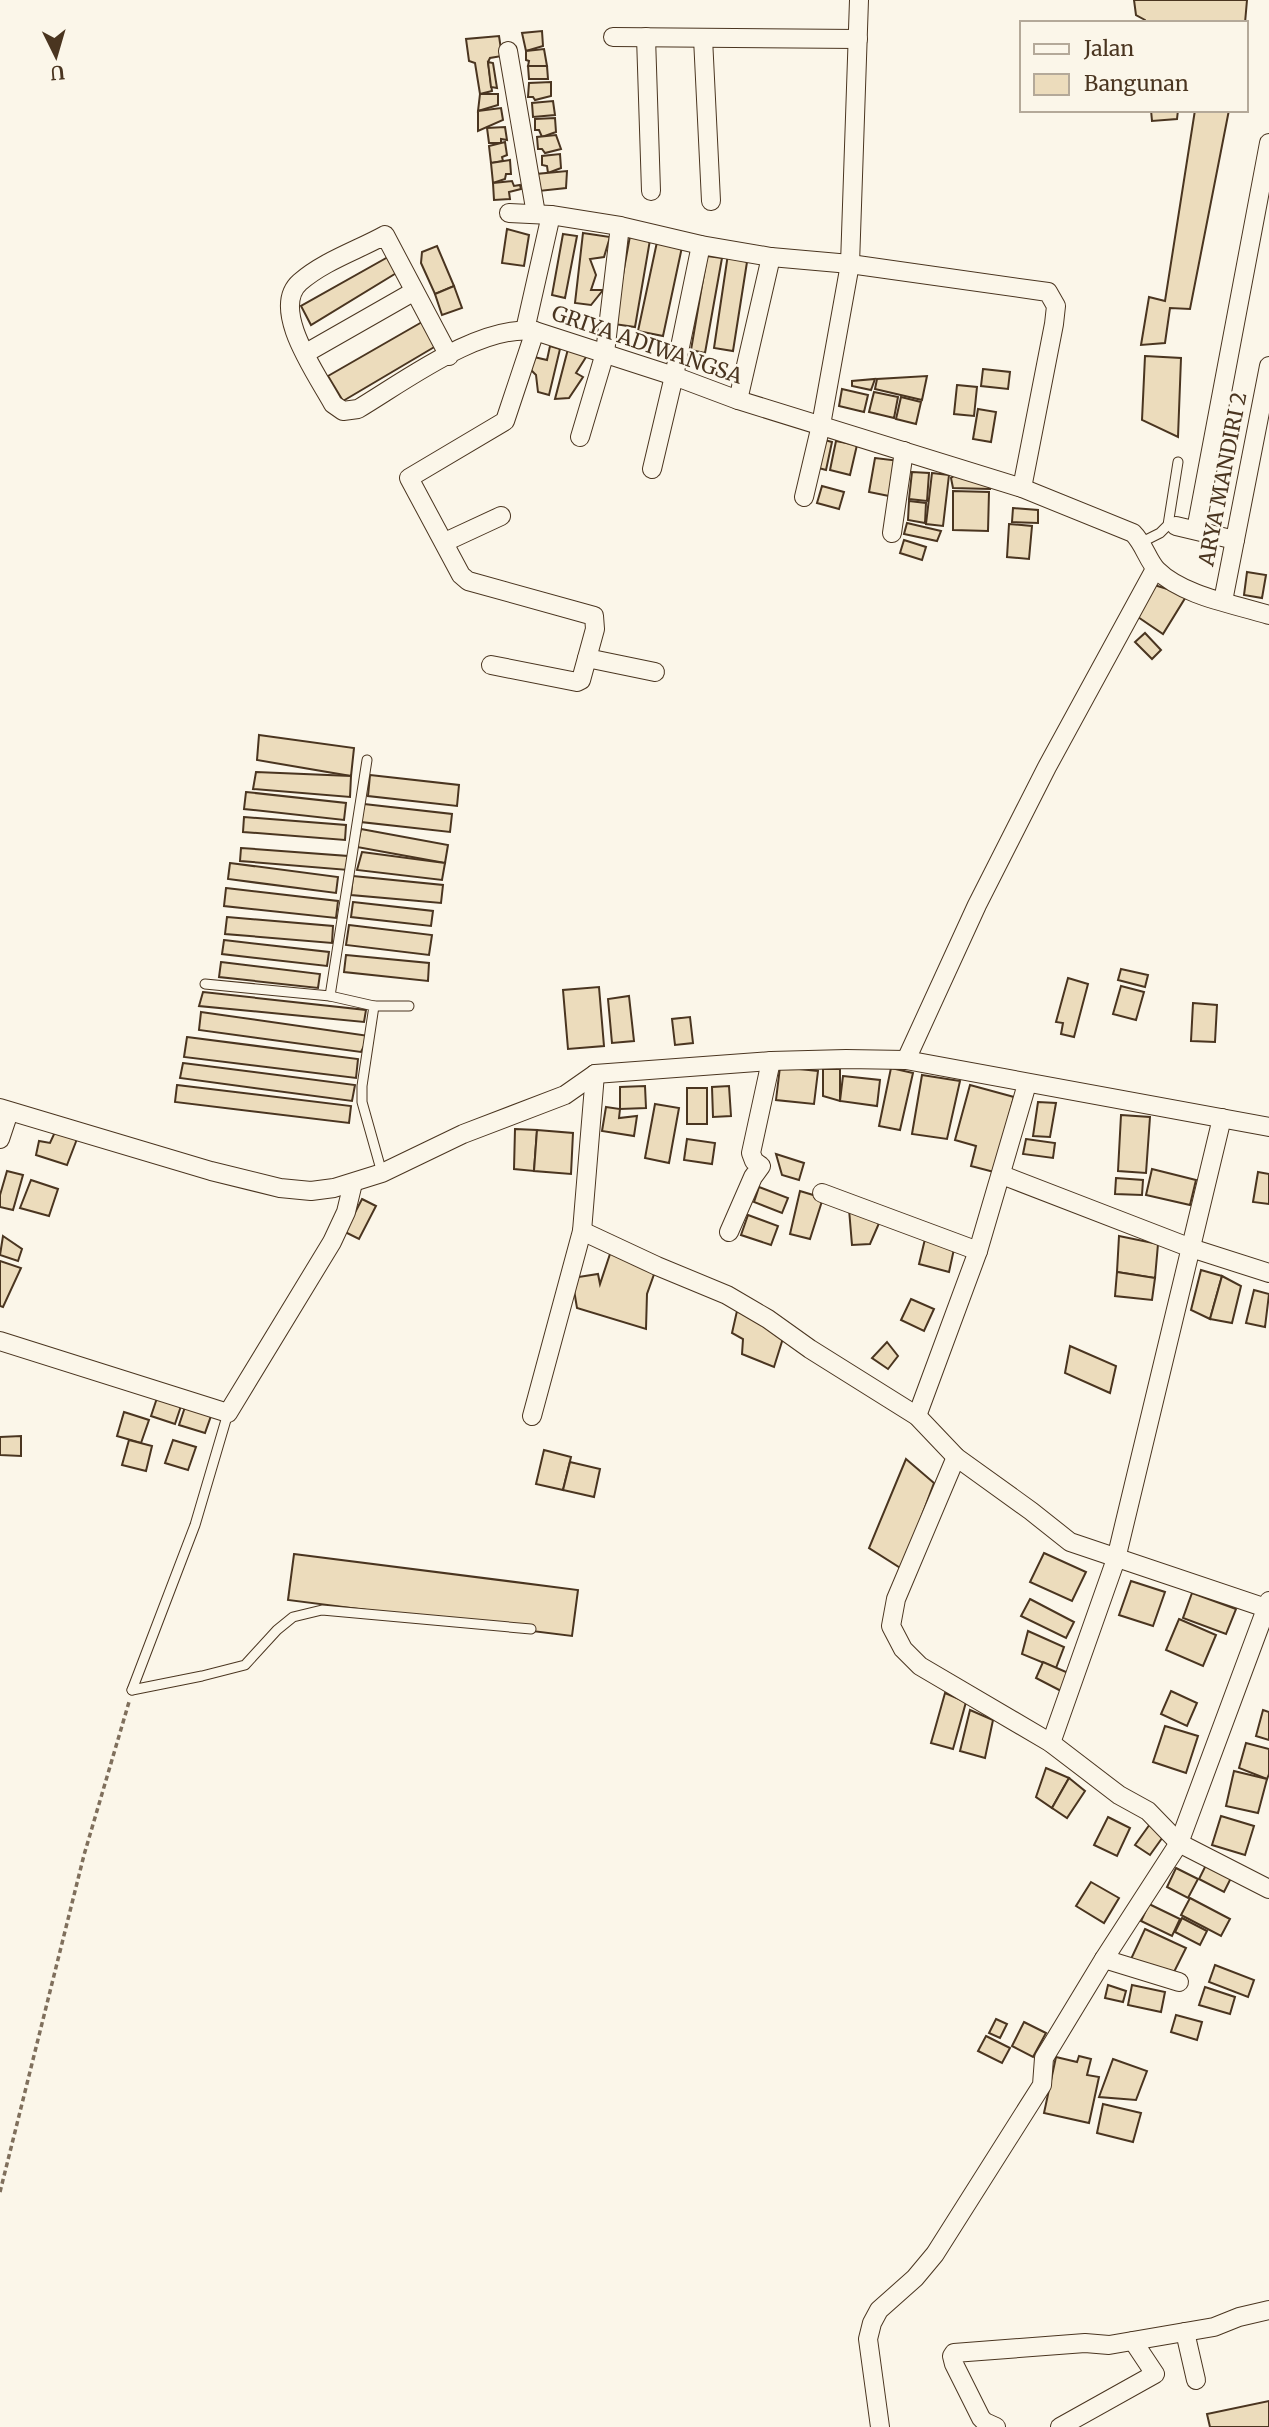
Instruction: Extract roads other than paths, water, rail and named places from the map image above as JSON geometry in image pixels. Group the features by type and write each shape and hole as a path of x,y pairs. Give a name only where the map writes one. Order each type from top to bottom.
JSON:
{"street":[{"path":"804,497 821,425 850,264 859,0"},
{"path":"613,37 858,39"},
{"path":"646,37 651,191"},
{"path":"703,38 711,201"},
{"path":"491,665 577,682 581,680 596,623 594,616 468,581 461,575 409,478 505,421 530,331 543,214 508,51"},
{"path":"1196,530 1269,143"},
{"path":"509,212 543,214 620,226 701,245 771,257 850,264 1048,292 1056,306 1022,488"},
{"path":"580,438 605,353 620,226"},
{"name":"GRIYA ADIWANGSA","path":"413,292 385,235 324,266 300,282 292,291 289,306 291,320 337,409 358,409 483,338 518,329 605,353 738,400 1022,488 1117,525 1133,533 1142,542"},
{"path":"652,469 701,245"},
{"path":"738,400 771,257"},
{"path":"306,353 413,292 449,356"},
{"name":"ARYA MANDIRI 2","path":"1223,601 1269,366"},
{"path":"891,533 904,451"},
{"path":"445,542 501,516"},
{"path":"1176,526 1235,540"},
{"path":"1142,542 1155,569 1181,588 1269,615"},
{"path":"906,1060 977,905 1047,767 1155,569"},
{"path":"587,658 655,672"},
{"path":"0,1139 5,1110 211,1171 280,1188 311,1191 334,1188 382,1173 463,1134 565,1095 595,1074 771,1061 846,1059 906,1060 1269,1127"},
{"path":"729,1232 753,1177 761,1166 754,1161 751,1153 771,1061"},
{"path":"532,1416 582,1231 595,1074"},
{"path":"917,1416 978,1251 1027,1084"},
{"path":"1051,1743 1116,1559 1222,1118"},
{"path":"1002,1175 1191,1248 1269,1273"},
{"path":"0,1341 228,1413 332,1242 346,1212 353,1183"},
{"path":"822,1193 978,1251"},
{"path":"582,1231 727,1295 917,1416 956,1457 1070,1542 1268,1606 1179,1843 1044,2058 1042,2085 941,2245 915,2278 879,2310 868,2339 880,2427"},
{"path":"956,1457 896,1599 891,1626 903,1649 920,1666 1051,1743 1119,1795 1149,1811 1179,1843 1269,1889"},
{"path":"1104,1959 1179,1982"},
{"path":"996,2427 981,2417 954,2364 954,2353 1085,2343 1104,2345 1214,2327 1239,2317 1269,2310"},
{"path":"1185,2332 1196,2380"},
{"path":"1060,2427 1155,2374 1133,2341"}],"lane":[{"path":"1142,542 1160,533 1168,525 1178,462"},
{"path":"330,996 366,760"},
{"path":"205,984 330,996 374,1006 409,1006"},
{"path":"374,1006 362,1102 382,1173"},
{"path":"228,1413 195,1525 132,1690 245,1665 276,1630 293,1617 322,1610 531,1629"}]}
